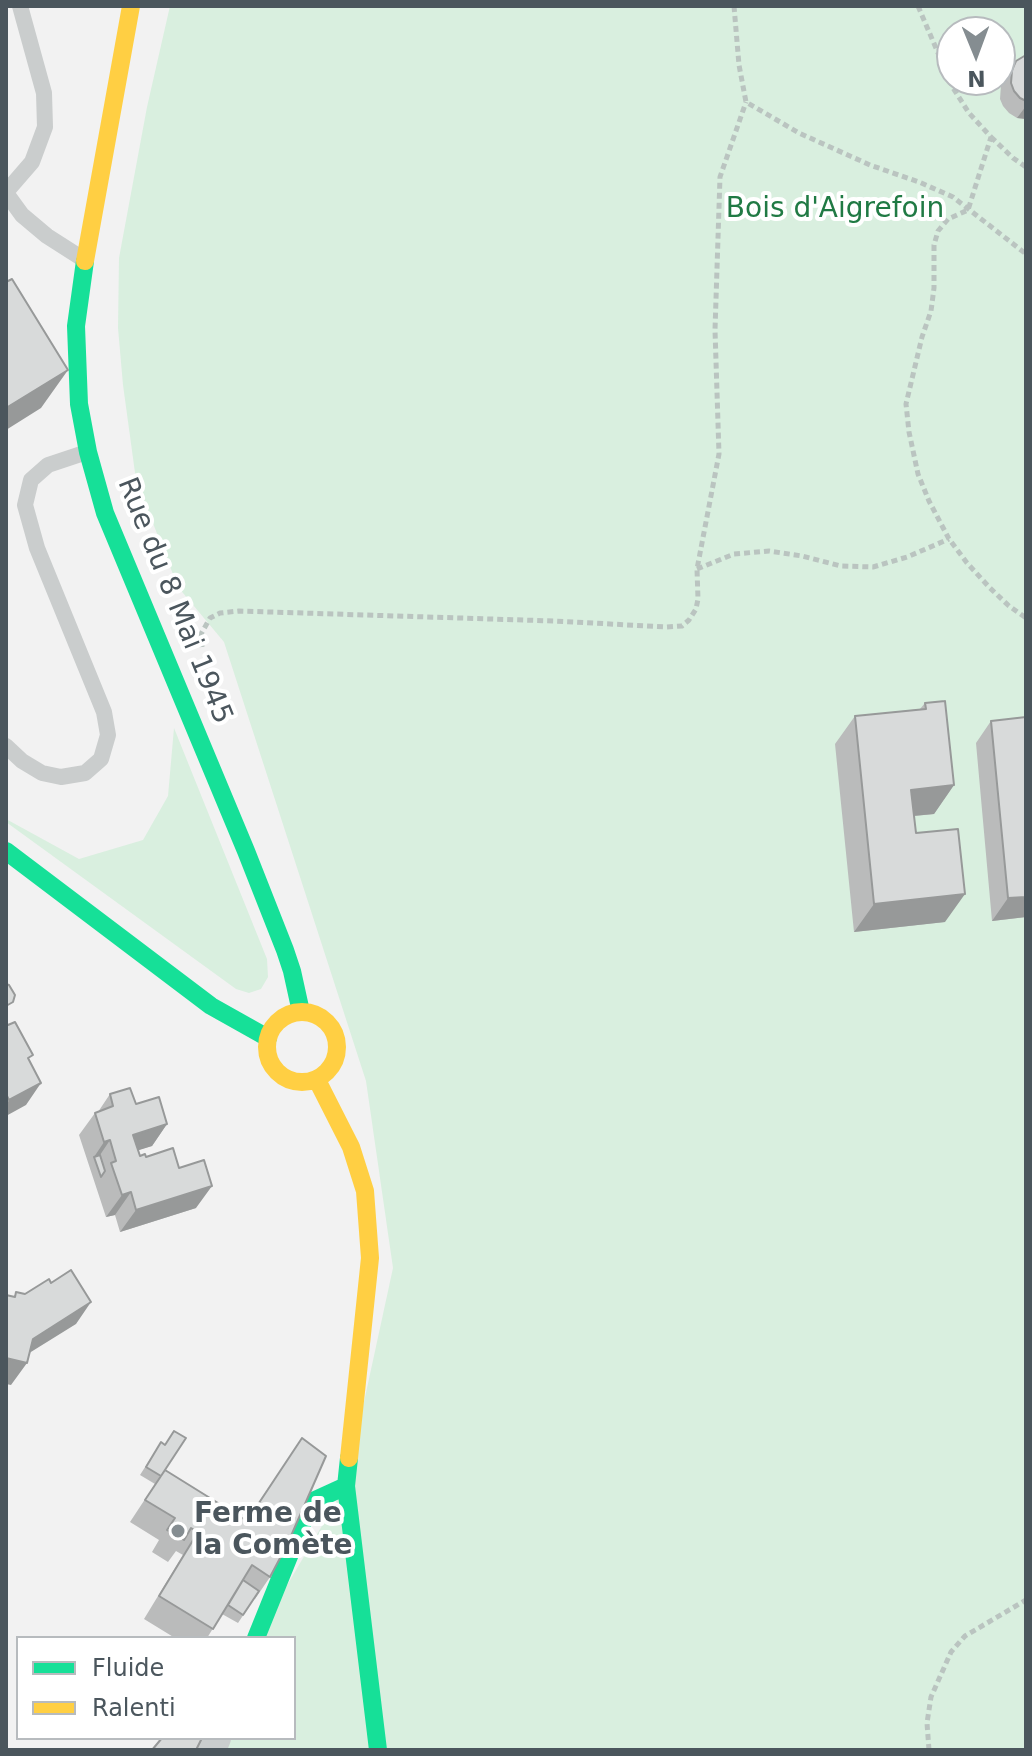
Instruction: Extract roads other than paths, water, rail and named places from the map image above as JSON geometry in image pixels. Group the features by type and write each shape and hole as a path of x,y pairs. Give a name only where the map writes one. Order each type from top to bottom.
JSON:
{"street":[{"name":"Rue du 8 Mai 1945","path":"131,6 76,326 79,404 105,513 285,950 301,1012"},
{"path":"6,851 211,1006 268,1038"},
{"path":"301,1012 322,1018 336,1035 338,1046 332,1066 317,1080 306,1083 284,1078 269,1061 266,1049 268,1038 280,1020 301,1012"},
{"path":"317,1080 351,1147 365,1191 370,1258 346,1486 378,1750"},
{"path":"257,1636 311,1502 346,1486"}],"lane":[{"path":"20,6 44,93 45,127 32,162 6,192 30,222 85,260"},
{"path":"6,746 22,761 42,773 61,777 85,773 101,759 108,735 104,712 37,548 25,505 31,480 48,465 88,452"}],"place":[{"name":"Ferme de la Comète","path":"178,1531"}],"park label":[{"name":"Bois d'Aigrefoin","path":"835,210"}]}
